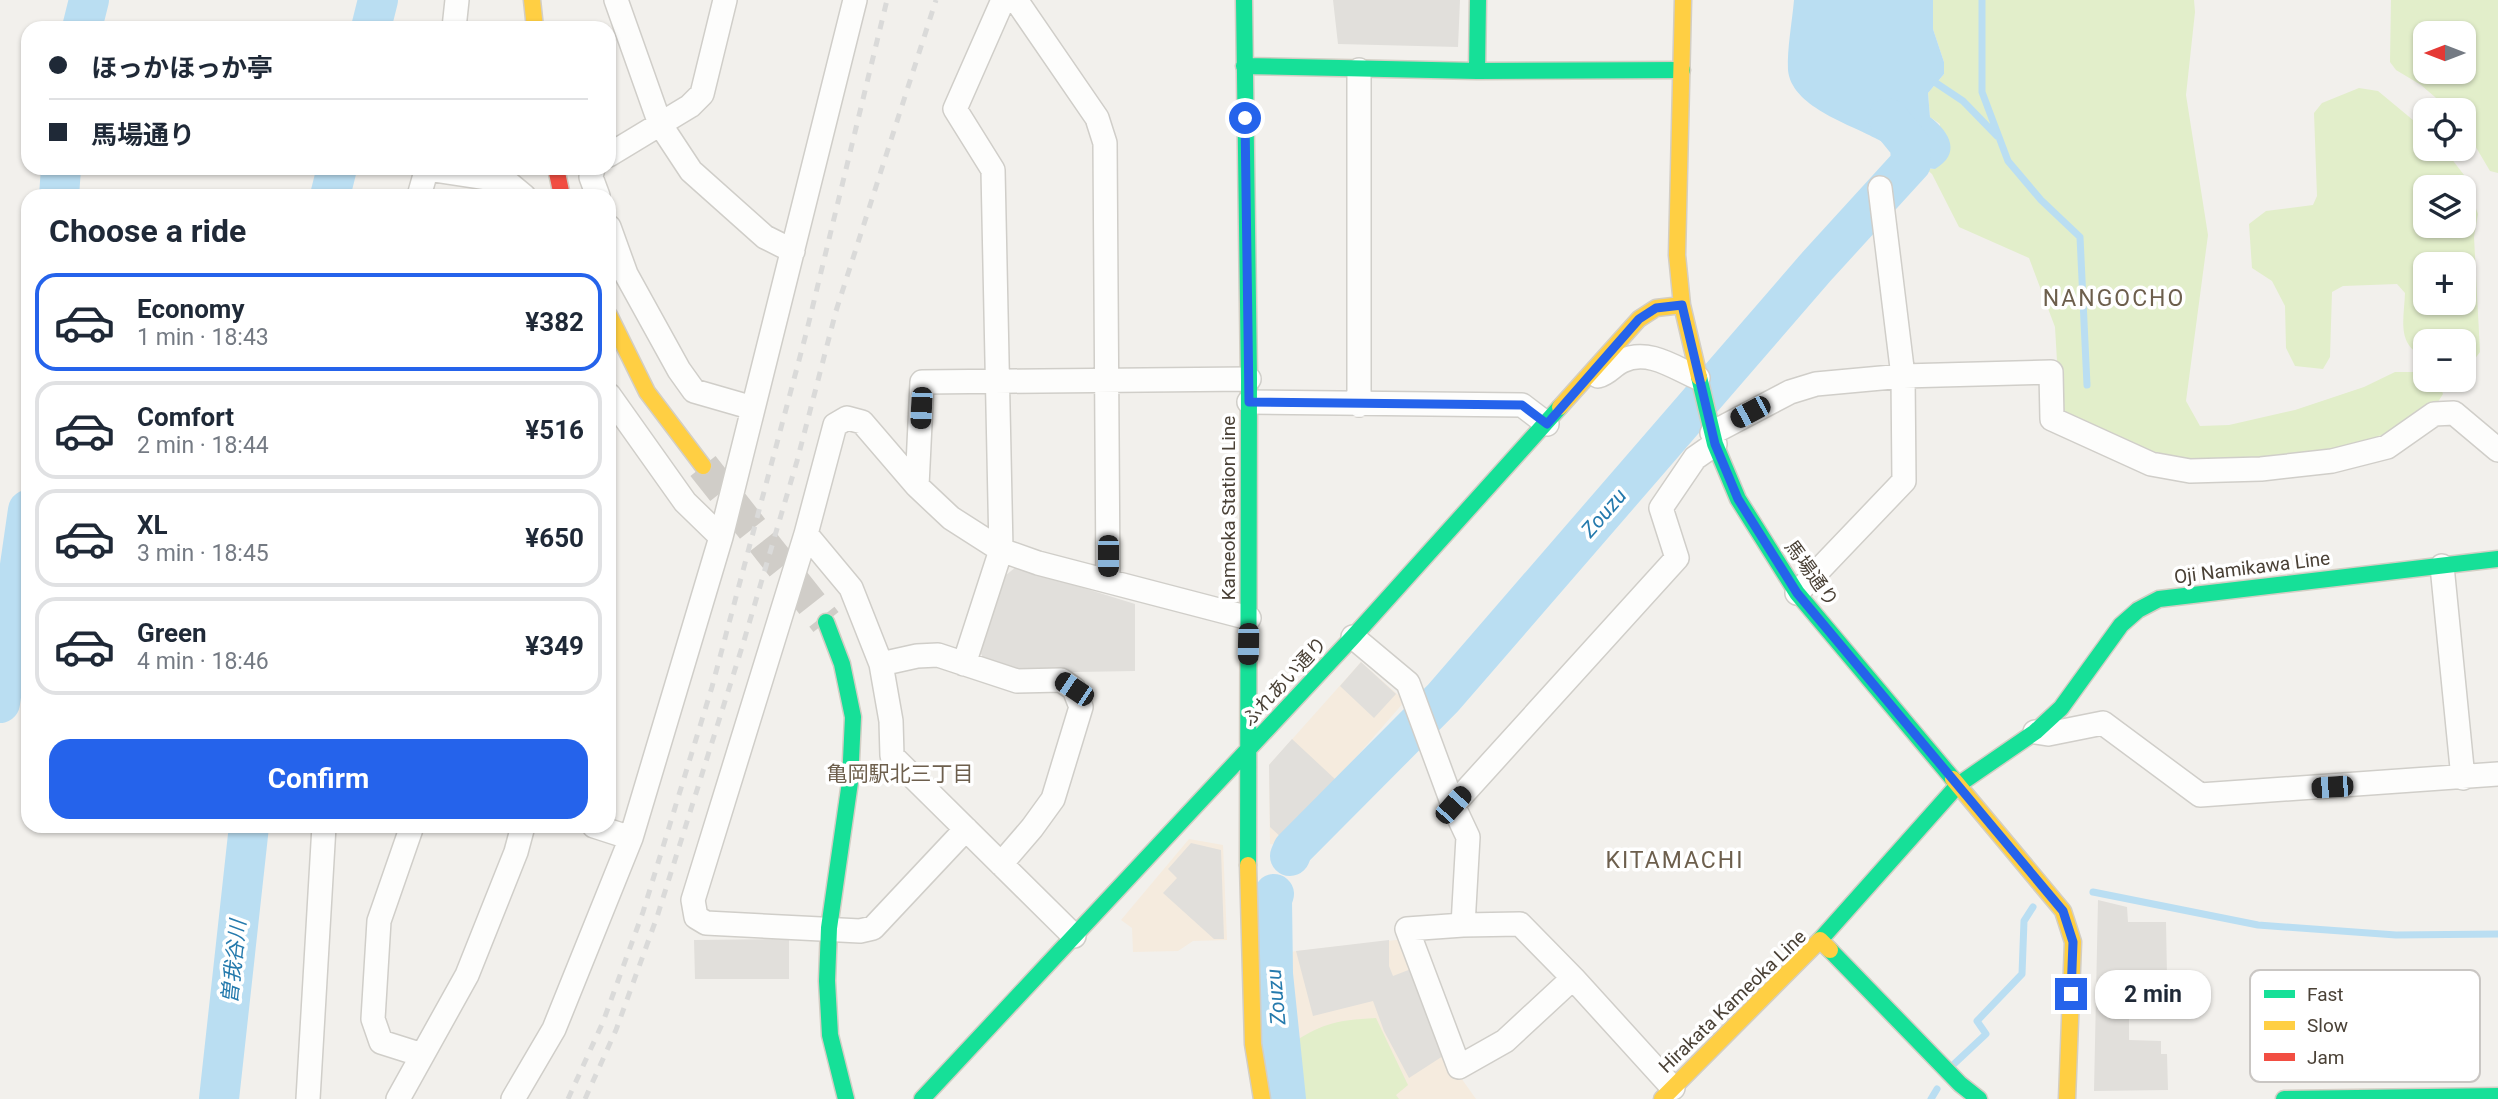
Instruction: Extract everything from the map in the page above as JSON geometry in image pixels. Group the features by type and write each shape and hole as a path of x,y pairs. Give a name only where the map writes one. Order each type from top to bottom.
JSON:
{"street":[{"path":"455,21 457,0"},
{"path":"532,0 534,21"},
{"path":"616,0 660,124 691,170 765,237 793,251"},
{"path":"616,151 690,106 702,93 725,0"},
{"path":"513,1099 554,1029 631,838 721,537 855,0"},
{"path":"964,664 1000,550 993,170 955,109 1003,0"},
{"path":"1016,0 1097,118 1105,143 1108,580"},
{"name":"Kameoka Station Line","path":"1244,0 1249,379 1247,752 1250,988 1253,1044 1262,1099"},
{"path":"1477,71 1478,0"},
{"name":"馬場通り","path":"1683,0 1677,255 1682,305 1712,434 1738,499 1797,593 2063,911 2073,942 2067,1099"},
{"path":"1244,66 1359,70 1682,71"},
{"path":"1359,70 1359,405"},
{"path":"466,175 506,181 516,189"},
{"path":"1797,593 1904,481 1903,376 1880,188"},
{"path":"616,247 626,274 679,370 694,391 753,408"},
{"name":"ふれあい通り","path":"922,1099 1353,637 1639,319 1656,308 1682,305"},
{"path":"616,329 647,392 703,466"},
{"path":"1586,379 1607,373 1623,360 1643,357 1658,359 1699,383"},
{"path":"1453,805 1677,558 1661,508 1712,434 1790,392 1816,384 1903,376 2051,372 2052,419 2151,464 2190,471 2261,469 2332,461 2387,447 2434,414 2454,413 2498,450"},
{"path":"917,486 922,382 1249,379"},
{"path":"1249,402 1522,405 1547,424"},
{"path":"616,406 685,502 721,537"},
{"path":"966,829 873,928 860,931 706,923 696,917 693,900 806,534 835,425 847,418 862,422 917,486 951,518 1000,550 1038,563 1249,618"},
{"path":"806,534 851,587 881,664 891,721 892,756 1074,936"},
{"name":"Oji Namikawa Line","path":"1820,940 1958,785 2035,732 2061,708 2122,625 2138,610 2159,599 2498,559"},
{"path":"2442,566 2463,778"},
{"path":"826,622 842,664 853,717 850,782 829,928 827,981 830,1035 846,1099"},
{"path":"1353,637 1408,683 1453,805 1468,837 1463,925"},
{"path":"881,664 917,656 938,655 1017,681 1061,680 1074,689 1081,707 1053,799 1001,864"},
{"path":"2035,732 2048,734 2102,723 2200,795 2498,775"},
{"path":"308,1099 324,833"},
{"path":"410,833 379,921 373,1019 381,1042 422,1055"},
{"path":"398,1099 467,975 521,833"},
{"path":"616,833 631,838"},
{"path":"1573,978 1504,1041 1459,1068 1407,929 1520,924 1573,978 1668,1093"},
{"name":"Hirakata Kameoka Line","path":"1668,1093 1820,940 1960,1084 1979,1099"},
{"path":"2284,1099 2498,1096"}],"shaded area":[{"path":"1333,0 1460,0 1458,47 1338,44"},
{"path":"1016,567 1135,604 1135,671 1018,673 986,663 980,652 1006,575"},
{"path":"1361,662 1405,701 1284,840 1278,845 1270,844 1269,765"},
{"path":"1361,662 1396,694 1374,718 1340,686"},
{"path":"1292,739 1336,780 1284,840 1270,827 1269,765"},
{"path":"1189,839 1223,845 1227,940 1193,941 1178,951 1133,952 1132,928 1121,920"},
{"path":"1191,843 1221,850 1224,939 1214,939 1163,893 1177,878 1168,869"},
{"path":"2098,900 2127,907 2128,922 2166,922 2167,976 2129,977 2129,1040 2161,1041 2161,1054 2167,1054 2168,1090 2094,1091"},
{"path":"789,939 789,979 695,979 694,940"},
{"path":"1405,939 1459,1075 1476,1099 1294,1099 1284,1034 1280,953"},
{"path":"1389,940 1389,966 1393,976 1411,969 1443,1056 1409,1078 1384,1031 1373,1001 1313,1016 1296,951"}],"green space":[{"path":"1933,0 2194,0 2186,95 2208,235 2186,401 2200,426 2229,425 2295,410 2364,387 2395,372 2413,372 2413,392 2442,392 2436,405 2385,434 2326,454 2186,462 2156,455 2060,413 2055,327 2029,258 1959,227 1932,174 1926,169 1935,169 1940,124 1930,117 1928,93 1944,74 1944,62 1933,29"},
{"path":"2391,0 2498,0 2498,173 2490,171 2476,147 2476,98 2436,98 2419,84 2476,84 2476,21 2413,21 2413,80 2396,70 2390,62"},
{"path":"2359,88 2378,91 2413,120 2413,161 2453,161 2464,175 2413,175 2413,238 2474,238 2475,252 2413,252 2413,315 2476,315 2476,275 2480,352 2476,357 2476,329 2413,329 2413,349 2404,331 2405,293 2397,284 2343,286 2332,292 2330,357 2323,369 2295,366 2286,348 2285,306 2272,281 2252,268 2249,224 2266,211 2313,205 2317,196 2314,113 2322,103"},
{"path":"1376,1018 1408,1085 1396,1095 1399,1099 1294,1099 1286,1047 1328,1025"}],"water":[{"path":"1794,0 1933,0 1933,29 1944,62 1944,74 1928,93 1930,117 1943,130 1950,143 1948,157 1943,163 1935,169 1914,167 1891,147 1823,112 1799,94 1788,70"}],"waterway":[{"path":"84,21 89,0"},
{"name":"曽我谷川","path":"373,21 378,0"},
{"path":"1982,0 1982,92 2008,161 2041,200 2080,237 2087,385"},
{"path":"1936,83 1963,101 1997,136"},
{"name":"Zouzu","path":"1290,856 1293,849 1443,698 1817,266 1911,163 1910,145 1888,118"},
{"path":"60,175 60,189"},
{"name":"曽我谷川","path":"332,189 335,175"},
{"path":"0,703 21,558"},
{"name":"曽我谷川","path":"219,1099 248,833"},
{"path":"2093,892 2258,925 2396,935 2498,934"},
{"name":"Zouzu","path":"1274,894 1273,974 1286,1099"},
{"path":"1954,1064 1986,1034 1977,1021 2022,974 2024,921 2033,907"},
{"path":"1931,1099 1937,1089"}],"tunnel":[{"path":"703,466 826,622"}],"railway":[{"path":"568,1099 603,1022 643,912 712,687 806,334 887,0"},
{"path":"585,1099 616,1030 657,917 743,644 797,461 836,311 936,0"}],"traffic: fast":[{"path":"1244,0 1249,379 1248,865"},
{"path":"1477,71 1478,0"},
{"path":"1244,66 1477,71 1682,70"},
{"path":"1699,377 1715,444 1738,499 1797,593 1953,779"},
{"path":"922,1099 1353,637 1560,407"},
{"path":"1820,940 1958,785 2035,732 2061,708 2121,625 2138,610 2159,599 2498,559"},
{"path":"826,622 842,664 853,717 850,782 829,928 827,981 830,1035 846,1099"},
{"path":"1830,950 1960,1084 1979,1099"},
{"path":"2284,1099 2498,1096"}],"traffic: slow":[{"path":"532,0 534,21"},
{"path":"1683,0 1677,255 1682,305 1699,377"},
{"path":"1560,407 1639,319 1656,308 1682,305"},
{"path":"616,329 647,392 703,466"},
{"path":"1953,779 2063,911 2073,942 2067,1099"},
{"path":"1248,865 1253,1044 1262,1099"},
{"path":"1662,1099 1820,940 1830,950"}],"traffic: jam":[{"path":"558,175 560,189"}],"district":[{"name":"NANGOCHO","path":"2114,298"},
{"name":"亀岡駅北三丁目","path":"900,774"},
{"name":"KITAMACHI","path":"1675,860"}],"route":[{"path":"1245,118 1249,402 1522,405 1547,424 1639,319 1656,308 1682,305 1715,444 1738,499 1797,593 2063,911 2073,942 2071,994"}]}
